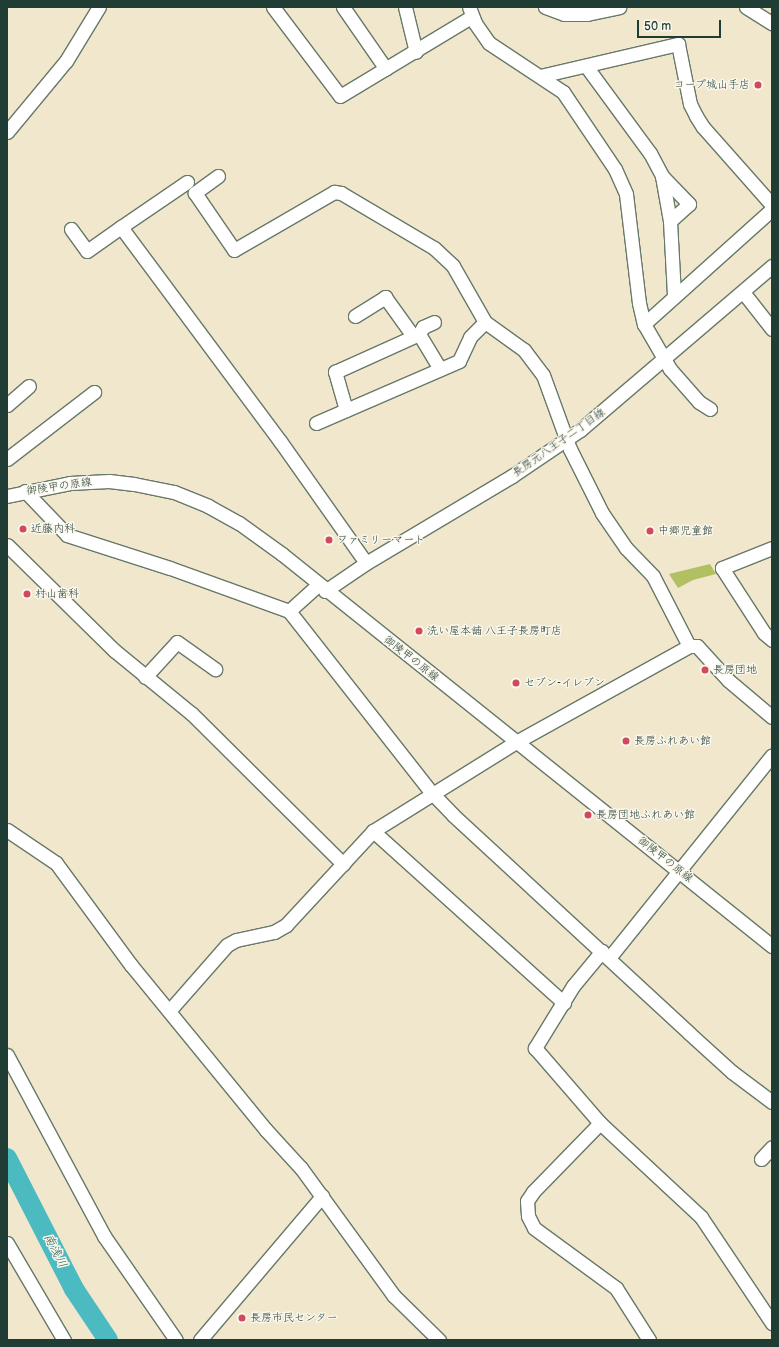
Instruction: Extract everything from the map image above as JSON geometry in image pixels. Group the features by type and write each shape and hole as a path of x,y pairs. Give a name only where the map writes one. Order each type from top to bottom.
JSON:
{"street":[{"path":"7,132 66,61 99,7"},
{"path":"273,7 340,96 416,52 470,12 489,43 563,92 615,169 626,194 639,303 644,324 664,360 699,402 710,409"},
{"path":"343,7 386,69"},
{"path":"405,7 416,52"},
{"path":"545,7 564,14 587,14 619,7"},
{"path":"746,7 772,23"},
{"path":"540,76 678,44 690,104 696,116 703,127 772,205"},
{"path":"586,66 650,153 662,176 689,204 670,222"},
{"path":"218,176 195,193 234,250 334,192 341,193 434,248 453,266 485,322 524,350 543,375 567,439 602,513 626,548 653,576 689,646"},
{"path":"662,176 670,222 674,296"},
{"path":"71,229 87,250 187,182"},
{"path":"644,324 772,210"},
{"path":"121,227 276,435 366,563"},
{"name":"長房元八王子二丁目線","path":"289,611 321,588 512,476 567,439 664,360 772,266"},
{"path":"743,292 770,322"},
{"path":"355,316 385,297 416,335 440,369"},
{"path":"346,410 335,372 416,335 423,327 434,322"},
{"path":"316,423 460,361 470,337 485,322"},
{"path":"7,405 28,386"},
{"path":"7,460 94,391"},
{"name":"御陵甲の原線","path":"7,496 25,491 95,481 134,484 174,492 208,506 239,524 772,946"},
{"path":"25,491 67,535 170,568 289,611 431,792 732,1072 772,1102"},
{"path":"7,546 145,677 192,714 343,864"},
{"path":"772,548 722,568 764,633 772,640"},
{"path":"145,677 177,642 215,669"},
{"path":"169,1011 227,945 236,940 274,932 286,925 373,830 431,792 516,742 689,646 697,646 728,680 772,717"},
{"path":"772,755 680,872 605,955 573,986 564,1003 535,1048 600,1123 701,1217 772,1323"},
{"path":"7,830 56,863 131,965 322,1196 394,1296 439,1340"},
{"path":"373,830 564,1003"},
{"path":"7,1055 104,1236 176,1340"},
{"path":"600,1123 533,1192 527,1201 528,1216 534,1228 616,1288 649,1340"},
{"path":"761,1158 772,1147"},
{"path":"200,1340 322,1196"},
{"path":"8,1247 64,1340"}],"green space":[{"path":"710,564 716,574 693,580 678,588 669,574"}],"waterway":[{"name":"南浅川","path":"7,1158 74,1289 108,1340"}],"place":[{"name":"コープ城山手店","path":"758,85"},
{"name":"近藤内科","path":"23,529"},
{"name":"中郷児童館","path":"650,531"},
{"name":"ファミリーマート","path":"329,540"},
{"name":"村山歯科","path":"27,594"},
{"name":"洗い屋本舗 八王子長房町店","path":"419,631"},
{"name":"長房団地","path":"705,670"},
{"name":"セブン-イレブン","path":"516,683"},
{"name":"長房ふれあい館","path":"626,741"},
{"name":"長房団地ふれあい館","path":"588,815"},
{"name":"長房市民センター","path":"242,1318"}]}
